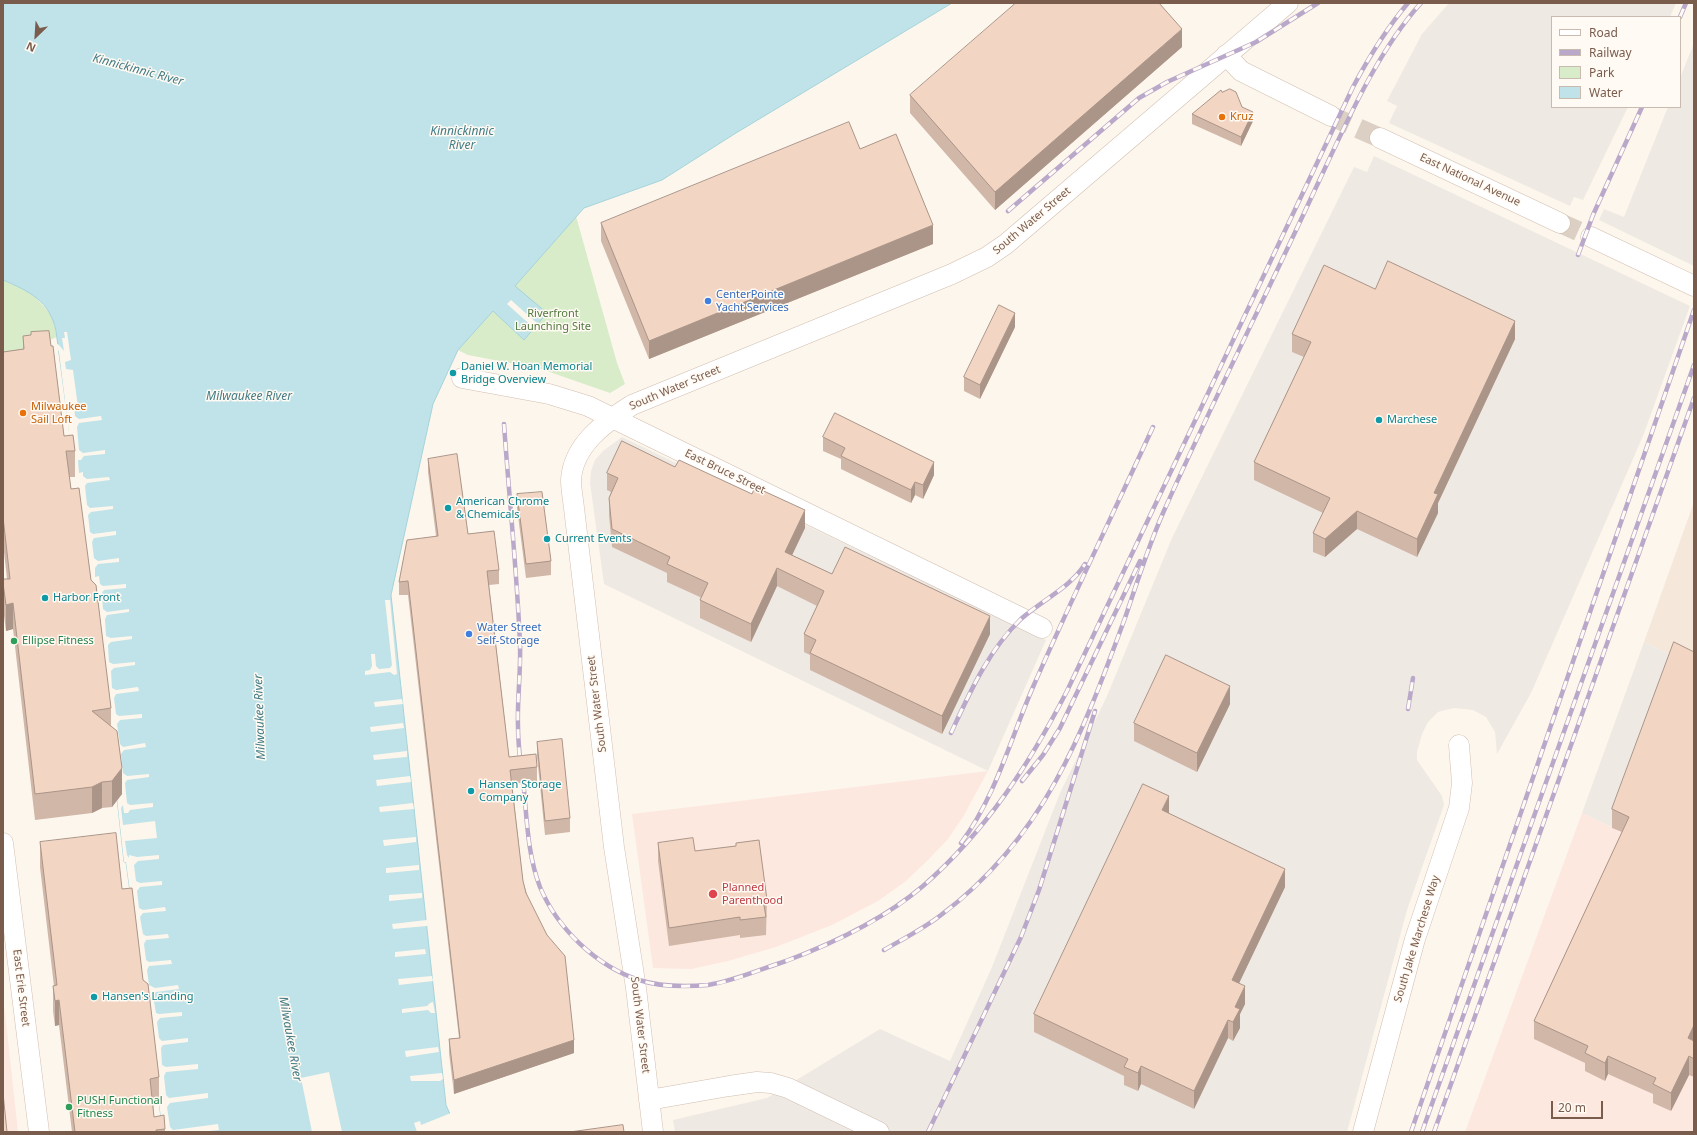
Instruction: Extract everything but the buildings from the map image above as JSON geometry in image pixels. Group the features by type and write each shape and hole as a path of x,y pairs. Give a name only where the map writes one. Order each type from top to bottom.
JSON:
{"street":[{"name":"South Water Street","path":"653,1132 636,988 614,846 571,481 575,461 580,450 588,440 613,418 632,405 945,277 987,257 1006,244 1288,3"},
{"path":"1226,55 1241,71 1331,116"},
{"name":"East National Avenue","path":"1380,138 1560,223"},
{"path":"1591,237 1694,286"},
{"name":"East Bruce Street","path":"462,378 549,394 588,406 1042,628"},
{"name":"South Jake Marchese Way","path":"1363,1132 1415,939 1459,808 1462,783 1459,746"},
{"name":"East Erie Street","path":"3,843 39,1132"},
{"path":"649,1100 757,1082 771,1083 788,1088 879,1132"}],"shaded area":[{"path":"1449,3 1676,3 1670,16 1551,16 1551,108 1628,108 1583,200 1574,197 1570,206 1389,123 1397,106 1387,101 1422,34"},
{"path":"1694,43 1694,266 1599,220 1604,209 1624,217 1668,108 1681,108 1681,76"},
{"path":"1374,156 1690,306 1643,436 1531,693 1497,754 1495,732 1486,717 1473,710 1454,708 1438,712 1428,722 1422,734 1417,752 1417,760 1442,796 1444,805 1407,910 1347,1132 675,1132 673,1120 767,1098 880,1029 950,1061 992,967 1060,793 1107,696 1172,538 1354,167 1367,172"},
{"path":"622,437 1046,640 988,771 604,584 590,483 591,471 595,460 603,451"},
{"path":"1694,502 1694,666 1644,642"},
{"path":"1644,642 1694,666 1694,866 1582,813"},
{"path":"988,771 963,817 948,839 906,881 878,901 832,925 776,947 728,961 691,969 653,968 632,814"},
{"path":"1582,813 1694,866 1694,1132 1465,1132"},
{"path":"3,997 7,1030 18,1132 3,1132"}],"green space":[{"name":"Riverfront Launching Site","path":"576,216 617,363 625,384 610,393 541,369 468,355 458,350"},
{"path":"3,280 31,292 53,317 57,337 3,359"}],"water":[{"name":"Milwaukee River","path":"3,3 952,3 736,133 662,180 584,208 515,286 547,313 524,340 493,311 458,350 433,404 391,595 446,1105 458,1132 163,1132 126,862 124,862 110,734 56,331 49,312 37,298 21,288 3,280"}],"pier":[{"path":"511,300 539,325 535,329 507,304"},
{"path":"64,332 67,332 71,360 65,362 66,369 73,370 78,407 74,407 75,416 79,419 101,416 102,420 79,423 77,427 79,450 83,453 105,450 105,454 84,456 81,460 78,460 79,473 83,472 83,476 87,479 109,477 110,480 87,483 85,486 87,505 90,508 113,506 113,509 91,512 88,515 90,532 93,534 116,531 116,535 94,538 92,542 94,558 98,561 119,558 119,562 98,564 95,568 95,577 99,576 100,584 103,586 126,584 126,588 104,590 102,593 103,609 107,612 129,609 129,612 107,615 105,619 106,636 111,638 132,636 132,639 111,642 108,645 109,662 113,664 135,662 135,665 114,668 111,671 112,688 116,690 138,687 139,691 116,694 114,698 116,714 119,716 142,714 142,718 120,720 117,724 120,744 123,747 145,743 146,747 124,750 121,754 123,773 127,776 149,774 149,777 127,780 125,783 127,803 130,805 153,803 153,807 130,810 128,813 124,813 123,805 121,808 123,825 155,821 157,838 125,841 127,855 129,858 129,855 137,857 159,855 159,859 138,861 134,865 136,881 140,883 162,881 162,885 140,887 137,891 139,908 143,910 165,907 166,911 143,913 140,917 143,934 146,936 168,934 169,938 146,940 144,944 146,960 149,962 171,960 172,964 149,966 147,970 149,985 155,988 178,985 179,989 156,992 153,996 156,1013 182,1012 182,1016 160,1018 157,1022 159,1038 162,1041 188,1038 188,1042 163,1045 161,1048 162,1065 166,1067 198,1064 198,1069 166,1072 164,1076 166,1095 169,1098 208,1093 208,1098 170,1103 167,1107 170,1127 173,1130 218,1124 219,1130 199,1132 163,1132 126,862 124,862 110,734 79,514 59,352 56,345 58,344 64,351 62,338 65,338"},
{"path":"385,600 390,600 397,674 394,675 390,672 365,675 365,671 370,670 372,666 371,654 375,654 376,666 379,669 390,668 392,665"},
{"path":"402,699 403,704 375,707 374,702"},
{"path":"403,723 404,728 371,732 370,727"},
{"path":"407,751 407,757 374,760 373,755"},
{"path":"410,776 411,782 377,786 376,780"},
{"path":"413,803 414,809 380,812 379,807"},
{"path":"416,837 416,842 384,846 383,840"},
{"path":"419,865 419,870 386,873 386,868"},
{"path":"422,893 422,898 389,901 389,895"},
{"path":"427,920 427,926 393,929 392,924"},
{"path":"425,949 426,954 395,957 395,952"},
{"path":"432,976 433,981 399,985 398,979"},
{"path":"433,1002 435,1013 431,1013 428,1010 402,1013 402,1009 427,1006"},
{"path":"438,1047 439,1052 406,1057 405,1051"},
{"path":"329,1072 342,1132 312,1132 301,1078"},
{"path":"442,1073 443,1079 440,1081 411,1081 410,1076"},
{"path":"451,1113 460,1132 417,1132 414,1123 420,1121 421,1125"}],"tunnel":[{"path":"1331,116 1380,138"},
{"path":"1560,223 1591,237"}],"railway":[{"path":"1008,211 1139,98 1167,82 1256,42 1318,3"},
{"path":"504,424 519,617 520,665 518,716 520,758 533,863 540,887 547,902 557,917 567,931 580,944 593,955 623,974 647,982 673,986 708,985 728,981 786,961 858,930 908,898 946,865 986,820 1004,796 1037,745 1067,691 1353,87 1378,44 1408,3"},
{"path":"884,950 913,934 934,920 977,885 1007,853 1033,818 1056,782 1093,703 1158,526 1199,434 1360,95 1388,46 1421,3"},
{"path":"1680,16 1686,3"},
{"path":"1578,255 1593,215 1642,108"},
{"path":"1411,1132 1694,310"},
{"path":"1422,1132 1694,365"},
{"path":"1434,1132 1694,398"},
{"path":"961,843 984,806 993,787 1047,654 1153,427"},
{"path":"1022,781 1043,755 1060,728 1140,561"},
{"path":"951,733 965,702 989,658 1009,631 1029,612 1072,580 1085,564"},
{"path":"1408,709 1413,678"},
{"path":"928,1132 1021,937 1039,890 1095,711"}],"place":[{"name":"Kruz","path":"1222,117"},
{"name":"CenterPointe Yacht Services","path":"708,301"},
{"name":"Daniel W. Hoan Memorial Bridge Overview","path":"453,373"},
{"name":"Milwaukee Sail Loft","path":"23,413"},
{"name":"Marchese","path":"1379,420"},
{"name":"American Chrome & Chemicals","path":"448,508"},
{"name":"Current Events","path":"547,539"},
{"name":"Harbor Front","path":"45,598"},
{"name":"Water Street Self-Storage","path":"469,634"},
{"name":"Ellipse Fitness","path":"14,641"},
{"name":"Hansen Storage Company","path":"471,791"},
{"name":"Planned Parenthood","path":"713,894"},
{"name":"Hansen's Landing","path":"94,997"},
{"name":"PUSH Functional Fitness","path":"69,1107"}],"water label":[{"name":"Kinnickinnic River","path":"138,70"},
{"name":"Kinnickinnic River","path":"462,139"}]}
